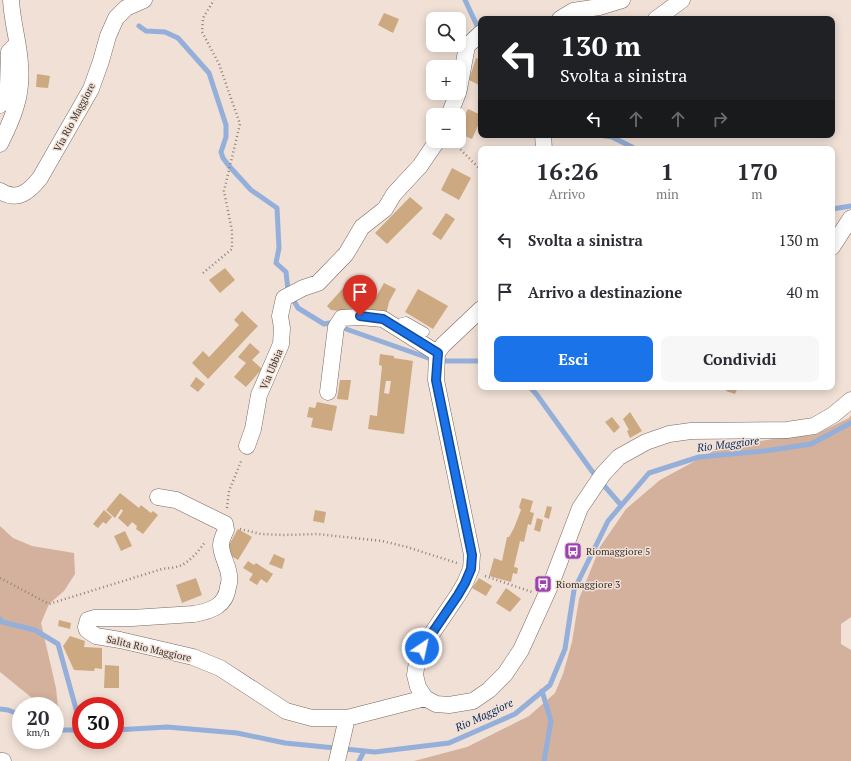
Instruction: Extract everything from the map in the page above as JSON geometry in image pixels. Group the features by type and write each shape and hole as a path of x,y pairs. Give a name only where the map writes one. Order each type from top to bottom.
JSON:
{"street":[{"path":"0,144 12,120 20,94 20,65 11,0"},
{"name":"Via Rio Maggiore","path":"0,191 8,196 16,196 33,187 40,178 91,89 108,36 116,18 126,8 144,0"},
{"path":"564,16 572,10 599,7 622,0"},
{"path":"660,16 682,0"},
{"path":"464,60 467,46 478,36"},
{"path":"2,97 9,79 9,52 17,44"},
{"name":"Via Ubbia","path":"247,446 253,429 259,395 281,344 282,328 280,316 284,298 303,288 318,283 346,254 362,227 385,209 394,194 420,166 432,148"},
{"path":"835,242 851,218"},
{"path":"478,312 443,345 438,353 436,380 472,555 471,569 458,595 422,648 417,662 414,675 418,687 425,698 436,704 449,705 473,701 489,690 506,674 521,650 546,596 580,508 603,474 619,458 646,442 669,434 691,431 787,430 814,426 833,415 851,400"},
{"path":"328,392 336,326 342,318 360,316 383,319 438,353"},
{"path":"158,497 176,500 224,524"},
{"name":"Salita Rio Maggiore","path":"224,524 226,530 221,542 230,576 227,593 221,605 204,612 194,614 132,618 94,618 88,620 86,627 87,630 96,636 193,657 220,668 286,711 312,718 345,723 425,698"},
{"path":"337,761 345,723"}],"lane":[{"path":"398,329 402,322 406,321 425,332"}],"path":[{"path":"202,273 232,249 232,231 224,191 240,124 219,64 202,32 203,18 214,0"},
{"path":"458,148 478,167"},
{"path":"247,446 229,490 224,524 261,534 317,534 382,541 407,546 444,558 488,577 546,596"},
{"path":"0,578 49,604 162,569 180,566 192,558 206,540"}],"shaded area":[{"path":"851,415 851,617 841,624 841,644 851,650 851,761 414,761 467,747 529,716 555,693 563,674 572,642 579,599 600,547 626,509 660,480 721,447 773,439 814,435 849,418"},
{"path":"0,526 13,538 32,546 74,553 75,574 64,591 49,604 41,623 57,697 31,697 0,672"}],"building":[{"path":"384,13 399,19 393,33 378,25"},
{"path":"476,58 478,59 478,84 469,80"},
{"path":"37,74 50,76 48,88 36,87"},
{"path":"468,109 478,114 478,126 472,139 466,136 466,113"},
{"path":"452,168 471,178 459,200 441,190"},
{"path":"410,197 423,208 387,244 375,233"},
{"path":"446,213 455,219 441,240 432,234"},
{"path":"225,268 235,280 220,293 209,280"},
{"path":"384,283 396,289 389,302 386,315 331,310 327,306 345,286 360,297 361,293 376,297"},
{"path":"418,289 448,306 433,329 405,312"},
{"path":"242,311 258,326 208,379 192,363 203,351 209,357 212,354 239,325 234,320"},
{"path":"250,343 260,352 252,360 262,369 246,387 234,377 246,363 238,357"},
{"path":"380,354 413,361 404,434 368,429 370,415 377,416 382,366 379,365","holes":["386,381 391,381 389,394 384,393"]},
{"path":"196,377 205,384 198,392 190,386"},
{"path":"340,380 351,380 348,400 337,399"},
{"path":"726,390 737,390 735,394"},
{"path":"317,402 337,406 332,431 311,427 313,418 307,417 309,407 315,408"},
{"path":"630,412 642,431 630,438 627,431 629,430 623,419"},
{"path":"612,417 620,427 614,433 605,422"},
{"path":"120,493 139,508 141,505 151,513 153,511 158,515 143,534 136,529 137,526 132,522 128,527 118,518 123,511 121,509 115,518 106,510"},
{"path":"522,498 533,501 530,512 534,513 531,525 528,524 524,542 520,541 514,567 518,568 517,574 513,573 511,582 489,576 494,558 502,561 507,537 509,537 514,528 521,510 519,507"},
{"path":"547,506 552,507 549,519 544,517"},
{"path":"104,510 112,517 106,524 103,522 98,528 93,524"},
{"path":"315,510 326,512 324,523 313,521"},
{"path":"537,518 543,520 540,532 534,530"},
{"path":"238,529 252,537 238,560 225,552"},
{"path":"125,531 132,546 121,551 114,536"},
{"path":"274,554 285,559 282,569 269,564"},
{"path":"248,561 254,565 256,563 273,574 267,583 261,579 257,585 249,580 253,574 243,568"},
{"path":"196,578 202,595 182,603 176,585"},
{"path":"479,578 492,586 486,596 472,588"},
{"path":"506,588 521,599 510,612 496,603"},
{"path":"59,620 71,623 70,629 58,626"},
{"path":"70,636 85,641 84,647 102,648 102,669 95,668 94,671 74,670 63,646"},
{"path":"105,665 119,666 119,688 104,688"}],"waterway":[{"path":"465,0 478,28"},
{"path":"139,26 146,31 165,32 178,38 209,73 226,125 226,137 221,152 223,158 251,190 277,208 279,248 276,263 286,272 288,290 298,308 324,324 329,323 434,360"},
{"path":"614,138 630,146"},
{"path":"835,209 851,206"},
{"path":"442,361 478,361"},
{"path":"533,390 594,474 621,505"},
{"name":"Rio Maggiore","path":"124,729 167,727 237,733 285,743 375,752 449,743 515,714 550,685 565,649 574,590 608,521 649,473 699,457 765,451 811,444 851,423"},
{"path":"0,619 2,622 35,630 58,644 73,697"},
{"path":"542,691 551,721 544,761"},
{"path":"0,709 12,712"},
{"path":"64,730 72,730"},
{"path":"359,761 364,751"}],"place":[{"name":"Riomaggiore 5","path":"573,551"},
{"name":"Riomaggiore 3","path":"543,584"}],"route":[{"path":"360,316 383,319 438,353 436,380 472,555 471,569 465,583 422,648"}]}
